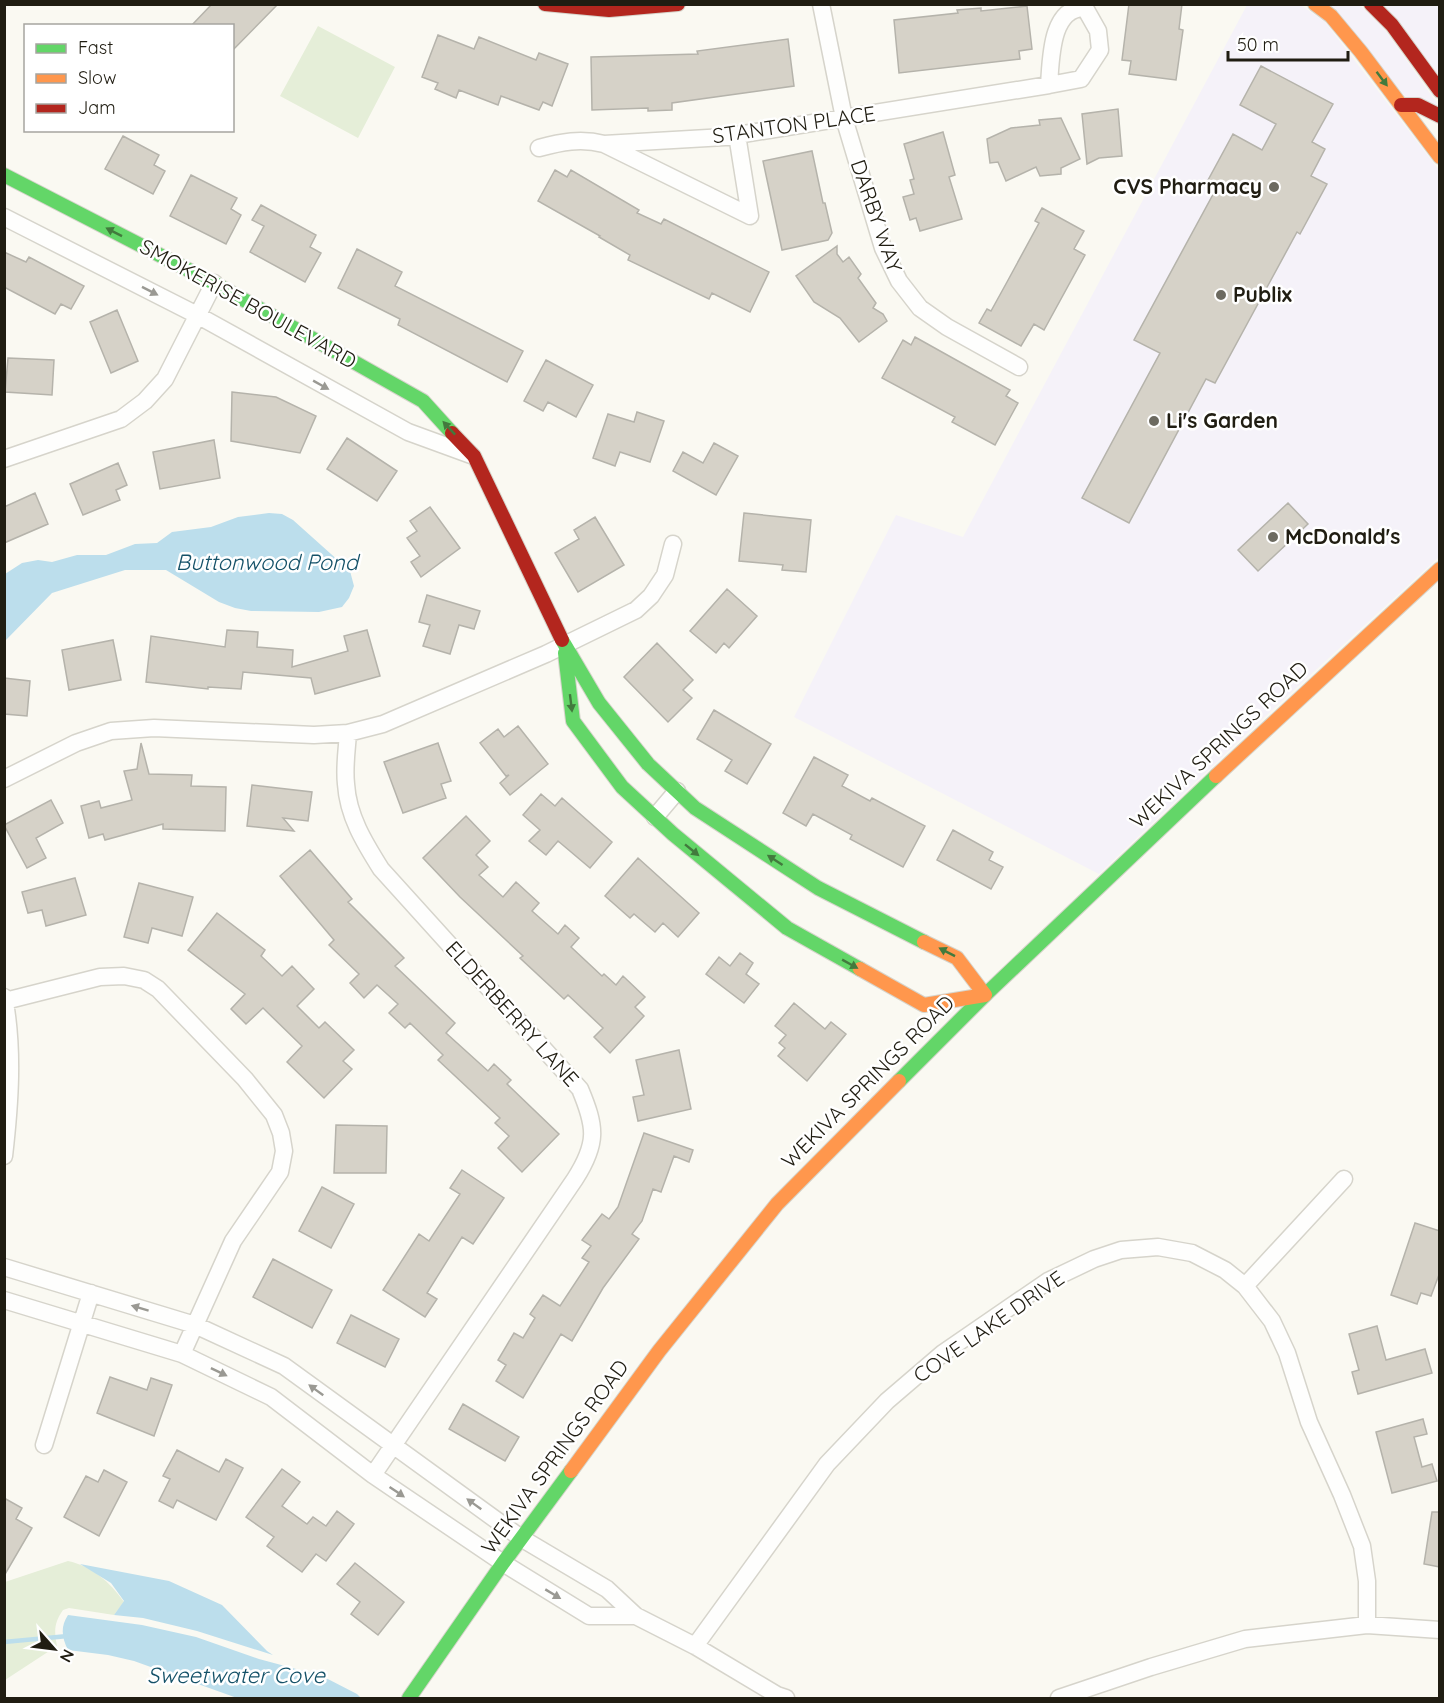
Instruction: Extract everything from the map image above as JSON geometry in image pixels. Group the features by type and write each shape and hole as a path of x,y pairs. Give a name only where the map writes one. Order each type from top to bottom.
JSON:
{"street":[{"path":"545,4 609,10 678,4"},
{"name":"DARBY WAY","path":"821,4 844,118 883,248 899,281 920,308 947,327 1019,367"},
{"path":"1315,4 1331,16 1361,52 1440,157"},
{"path":"1371,4 1392,25 1440,91"},
{"name":"STANTON PLACE","path":"539,148 586,139 604,144 737,135 1049,85"},
{"path":"1401,105 1418,105 1440,116"},
{"path":"604,144 750,216 737,135"},
{"name":"SMOKERISE BOULEVARD","path":"4,176 214,283 423,401 474,456 564,645 599,703 648,764 695,808 818,888 957,958 985,995 924,1005 787,928 655,818 622,787 573,721 564,645"},
{"name":"SMOKERISE BOULEVARD","path":"4,217 197,315 408,432 474,456"},
{"path":"4,459 121,419 145,401 165,379 214,283"},
{"path":"4,779 76,743 111,731 154,728 314,735 348,733 384,724 546,654 636,610 651,596 665,575 673,544"},
{"name":"WEKIVA SPRINGS ROAD","path":"409,1698 503,1563 659,1351 777,1204 985,995 1215,777 1440,569"},
{"name":"ELDERBERRY LANE","path":"348,733 346,783 350,809 361,838 381,869 580,1089 591,1114 593,1134 588,1159 582,1169 373,1475"},
{"path":"655,818 677,791"},
{"path":"4,1156 10,1084 10,1048 5,999 100,977 124,976 144,981 158,989 238,1071 274,1115 281,1133 284,1151 280,1172 233,1241 182,1354"},
{"path":"1245,1286 1344,1179"},
{"name":"COVE LAKE DRIVE","path":"694,1646 827,1464 887,1401 944,1353 1048,1281 1094,1259 1121,1250 1158,1247 1192,1254 1225,1270 1245,1286 1272,1321 1287,1353 1309,1422 1362,1546 1367,1581 1366,1625"},
{"path":"4,1267 195,1325 284,1366 522,1538 607,1589 636,1616 786,1698"},
{"path":"44,1445 91,1293"},
{"path":"4,1300 182,1354 271,1397 373,1475 503,1563 589,1616 636,1616"},
{"path":"1059,1698 1245,1639 1366,1625 1440,1630"}],"shaded area":[{"path":"1247,5 1301,5 1325,22 1439,170 1439,557 1257,724 1099,874 794,717 896,515 963,537"},
{"path":"1329,5 1359,5 1364,9 1385,30 1439,106 1405,96"},
{"path":"1383,5 1439,5 1439,76"}],"green space":[{"path":"318,26 395,67 358,138 280,96"},
{"path":"68,1561 77,1563 100,1576 124,1602 114,1615 69,1608 63,1610 56,1627 57,1646 5,1680 5,1582"}],"water":[{"name":"Buttonwood Pond","path":"269,513 282,514 293,520 350,571 354,586 342,607 319,612 251,611 219,602 166,570 125,570 52,593 5,641 5,574 22,563 38,560 52,562 77,555 106,555 135,544 157,543 172,532 211,527 238,517"},
{"path":"80,1564 169,1581 222,1605 273,1655 197,1631 143,1618 114,1615 124,1601 111,1583"},
{"name":"Sweetwater Cove","path":"68,1615 142,1625 196,1637 259,1659 322,1676 361,1698 237,1698 134,1661 68,1650 63,1632"}],"building":[{"path":"212,4 278,4 234,49 234,24 193,24"},
{"path":"1129,4 1182,4 1179,29 1183,30 1176,80 1129,74 1131,61 1122,60"},
{"path":"1027,6 1032,49 1019,51 1020,59 899,73 894,20 958,13 957,10 981,8 981,11"},
{"path":"438,35 474,49 479,37 536,60 539,53 568,64 552,106 543,102 539,110 501,96 498,105 459,90 456,98 435,89 438,83 422,77"},
{"path":"788,39 794,86 672,103 672,110 648,111 648,108 592,110 591,57 698,54 697,51"},
{"path":"1261,66 1333,104 1312,142 1325,149 1311,176 1327,184 1300,234 1297,232 1215,383 1206,379 1129,523 1082,498 1160,353 1134,340 1217,187 1207,182 1233,134 1262,150 1276,124 1240,105"},
{"path":"1118,109 1122,156 1099,158 1087,164 1082,114"},
{"path":"1061,118 1080,159 1061,168 1061,174 1040,176 1036,167 1006,181 998,162 990,163 987,139 1011,128 1040,125 1039,120"},
{"path":"943,132 955,175 949,177 962,219 920,231 916,218 910,220 903,197 914,194 910,180 914,179 904,144"},
{"path":"123,136 159,155 154,165 165,171 153,194 105,169"},
{"path":"812,151 832,233 828,240 782,250 763,161"},
{"path":"555,170 567,177 571,170 639,210 637,213 661,224 664,219 769,272 750,312 712,293 709,299 628,260 630,255 538,201"},
{"path":"191,175 237,198 231,209 241,215 226,244 170,216"},
{"path":"261,205 316,235 310,247 321,253 305,282 250,252 264,226 252,220"},
{"path":"1042,208 1084,231 1074,249 1085,255 1044,330 1034,324 1021,346 979,323 987,309 991,311 1007,282 1039,223 1035,221"},
{"path":"837,246 837,254 843,262 849,257 861,274 858,278 876,303 873,308 883,314 887,321 859,342 840,318 814,302 796,276"},
{"path":"357,249 402,272 395,286 523,351 507,382 398,325 400,319 338,288"},
{"path":"4,252 26,262 29,257 84,286 71,309 61,304 55,314 4,287"},
{"path":"117,310 138,361 111,373 90,322"},
{"path":"915,337 1010,390 1006,396 1018,403 995,445 952,422 955,417 882,378 903,340 911,345"},
{"path":"8,358 54,360 52,395 5,392"},
{"path":"546,360 593,385 576,417 548,402 543,411 524,401"},
{"path":"232,392 276,397 316,416 300,453 231,441"},
{"path":"637,412 664,421 650,462 620,452 615,466 593,458 608,414 634,422"},
{"path":"347,438 397,471 377,501 327,469"},
{"path":"214,440 220,478 160,489 153,452"},
{"path":"714,443 738,456 716,495 673,471 683,452 703,463"},
{"path":"118,463 127,485 116,490 120,500 83,515 70,484"},
{"path":"35,493 48,524 4,543 4,507"},
{"name":"McDonald's","path":"1288,503 1308,524 1258,571 1238,550"},
{"path":"430,507 460,548 421,577 411,562 420,556 407,538 417,531 410,521"},
{"path":"744,513 811,520 806,572 782,570 783,565 739,561"},
{"path":"595,517 624,565 578,592 555,553 579,539 574,530"},
{"path":"727,589 757,616 729,648 724,643 716,653 690,631"},
{"path":"427,595 480,611 474,629 459,625 450,654 423,646 430,625 419,622"},
{"path":"227,630 258,632 257,647 293,650 292,667 348,651 344,636 367,630 380,676 315,694 311,678 243,672 241,689 208,687 208,689 146,682 151,636 225,647"},
{"path":"113,640 121,680 69,690 62,650"},
{"path":"657,643 693,680 683,690 692,698 668,722 624,677"},
{"path":"4,678 30,681 27,716 4,714"},
{"path":"714,710 771,744 747,784 725,771 732,760 697,739"},
{"path":"518,726 548,764 510,795 500,783 509,775 506,776 480,743 498,729 504,737"},
{"path":"141,743 149,774 192,775 191,786 226,787 225,831 163,829 163,824 105,840 103,834 89,838 81,806 99,801 101,808 132,800 124,771 137,769"},
{"path":"438,743 451,781 441,784 446,798 403,813 384,762"},
{"path":"814,757 848,775 842,786 870,801 872,798 925,826 903,867 850,839 852,835 813,814 806,826 783,813"},
{"path":"252,785 312,792 308,821 283,818 294,831 247,826"},
{"path":"541,794 555,806 562,798 612,842 590,868 558,841 546,855 529,841 540,830 523,815"},
{"path":"51,800 63,823 36,838 46,858 27,868 4,825"},
{"path":"466,816 490,841 476,855 488,867 479,875 503,897 516,882 539,903 532,911 558,934 565,925 579,938 571,947 602,976 604,974 616,985 623,976 645,997 635,1007 644,1016 610,1053 594,1037 603,1028 568,995 564,999 520,958 523,956 460,897 423,858"},
{"path":"953,830 993,852 989,860 1003,867 991,889 937,860"},
{"path":"310,850 352,899 348,902 404,958 395,966 455,1023 446,1033 488,1071 494,1064 511,1080 507,1084 559,1134 522,1172 498,1148 509,1136 495,1123 500,1118 438,1060 443,1055 410,1023 405,1028 389,1013 398,1004 377,985 364,998 350,983 359,974 329,945 334,940 280,876"},
{"path":"638,858 699,913 678,937 663,923 655,932 634,914 630,918 605,896"},
{"path":"75,878 86,915 46,926 42,910 28,913 22,892"},
{"path":"139,883 193,897 182,936 152,928 148,943 124,937"},
{"path":"217,913 265,950 261,956 282,976 292,966 314,989 297,1006 319,1028 325,1022 354,1050 343,1061 352,1069 324,1098 287,1062 302,1046 263,1008 246,1024 231,1009 245,994 188,950"},
{"path":"740,953 753,963 746,974 759,984 744,1003 706,974 719,957 730,966"},
{"path":"794,1003 825,1029 831,1022 846,1034 807,1081 778,1056 785,1048 779,1043 786,1035 775,1026"},
{"path":"679,1050 691,1109 638,1121 633,1097 644,1095 636,1060"},
{"path":"336,1125 387,1126 386,1173 334,1173"},
{"path":"644,1133 693,1150 689,1162 674,1156 661,1192 653,1189 642,1221 632,1234 639,1239 603,1288 572,1341 561,1334 523,1398 496,1381 506,1365 498,1360 514,1333 523,1338 535,1318 530,1314 543,1295 560,1306 589,1262 582,1258 591,1246 582,1240 602,1214 609,1219 618,1207"},
{"path":"462,1170 504,1198 473,1244 462,1237 427,1293 437,1299 425,1317 383,1290 419,1234 429,1241 460,1194 450,1188"},
{"path":"322,1187 354,1204 331,1248 299,1231"},
{"path":"1415,1223 1440,1231 1440,1272 1431,1296 1421,1293 1417,1304 1391,1295"},
{"path":"273,1259 332,1290 312,1328 253,1297"},
{"path":"351,1315 399,1339 385,1367 337,1343"},
{"path":"1377,1326 1386,1360 1425,1349 1432,1373 1358,1394 1352,1372 1359,1370 1349,1334"},
{"path":"110,1377 147,1390 151,1378 172,1385 154,1436 97,1413"},
{"path":"463,1404 519,1437 505,1461 449,1429"},
{"path":"1423,1419 1427,1434 1414,1437 1422,1467 1432,1464 1437,1481 1392,1493 1376,1432"},
{"path":"177,1450 219,1472 226,1459 243,1468 216,1520 177,1500 173,1508 159,1501 170,1479 163,1476"},
{"path":"282,1469 300,1482 282,1506 307,1524 313,1517 326,1526 337,1511 354,1524 326,1561 316,1554 302,1572 267,1546 274,1537 246,1517"},
{"path":"104,1470 127,1482 99,1536 64,1517 86,1476 98,1482"},
{"path":"4,1498 22,1508 16,1519 32,1528 4,1576"},
{"path":"1432,1512 1440,1512 1440,1567 1424,1564"},
{"path":"355,1563 404,1602 378,1635 351,1614 360,1602 337,1584"}],"waterway":[{"path":"4,1642 68,1636"}],"traffic: fast":[{"path":"4,175 214,283 423,401 452,433"},
{"path":"562,640 599,703 648,764 695,808 818,888 924,942"},
{"path":"565,653 573,721 622,787 673,834 787,928 860,969"},
{"path":"899,1081 985,995 1216,776"},
{"path":"409,1698 503,1563 571,1471"}],"traffic: slow":[{"path":"1315,4 1331,16 1361,52 1440,157"},
{"path":"1216,776 1440,569"},
{"path":"924,942 957,958 985,995"},
{"path":"860,969 924,1005 985,995"},
{"path":"571,1471 659,1351 777,1204 899,1081"}],"traffic: jam":[{"path":"545,4 609,10 678,4"},
{"path":"1371,4 1392,25 1440,91"},
{"path":"1401,105 1418,105 1440,116"},
{"path":"452,433 474,456 562,640"}],"place":[{"name":"CVS Pharmacy","path":"1274,187"},
{"name":"Publix","path":"1221,295"},
{"name":"Li's Garden","path":"1154,421"},
{"name":"McDonald's","path":"1273,537"}]}
